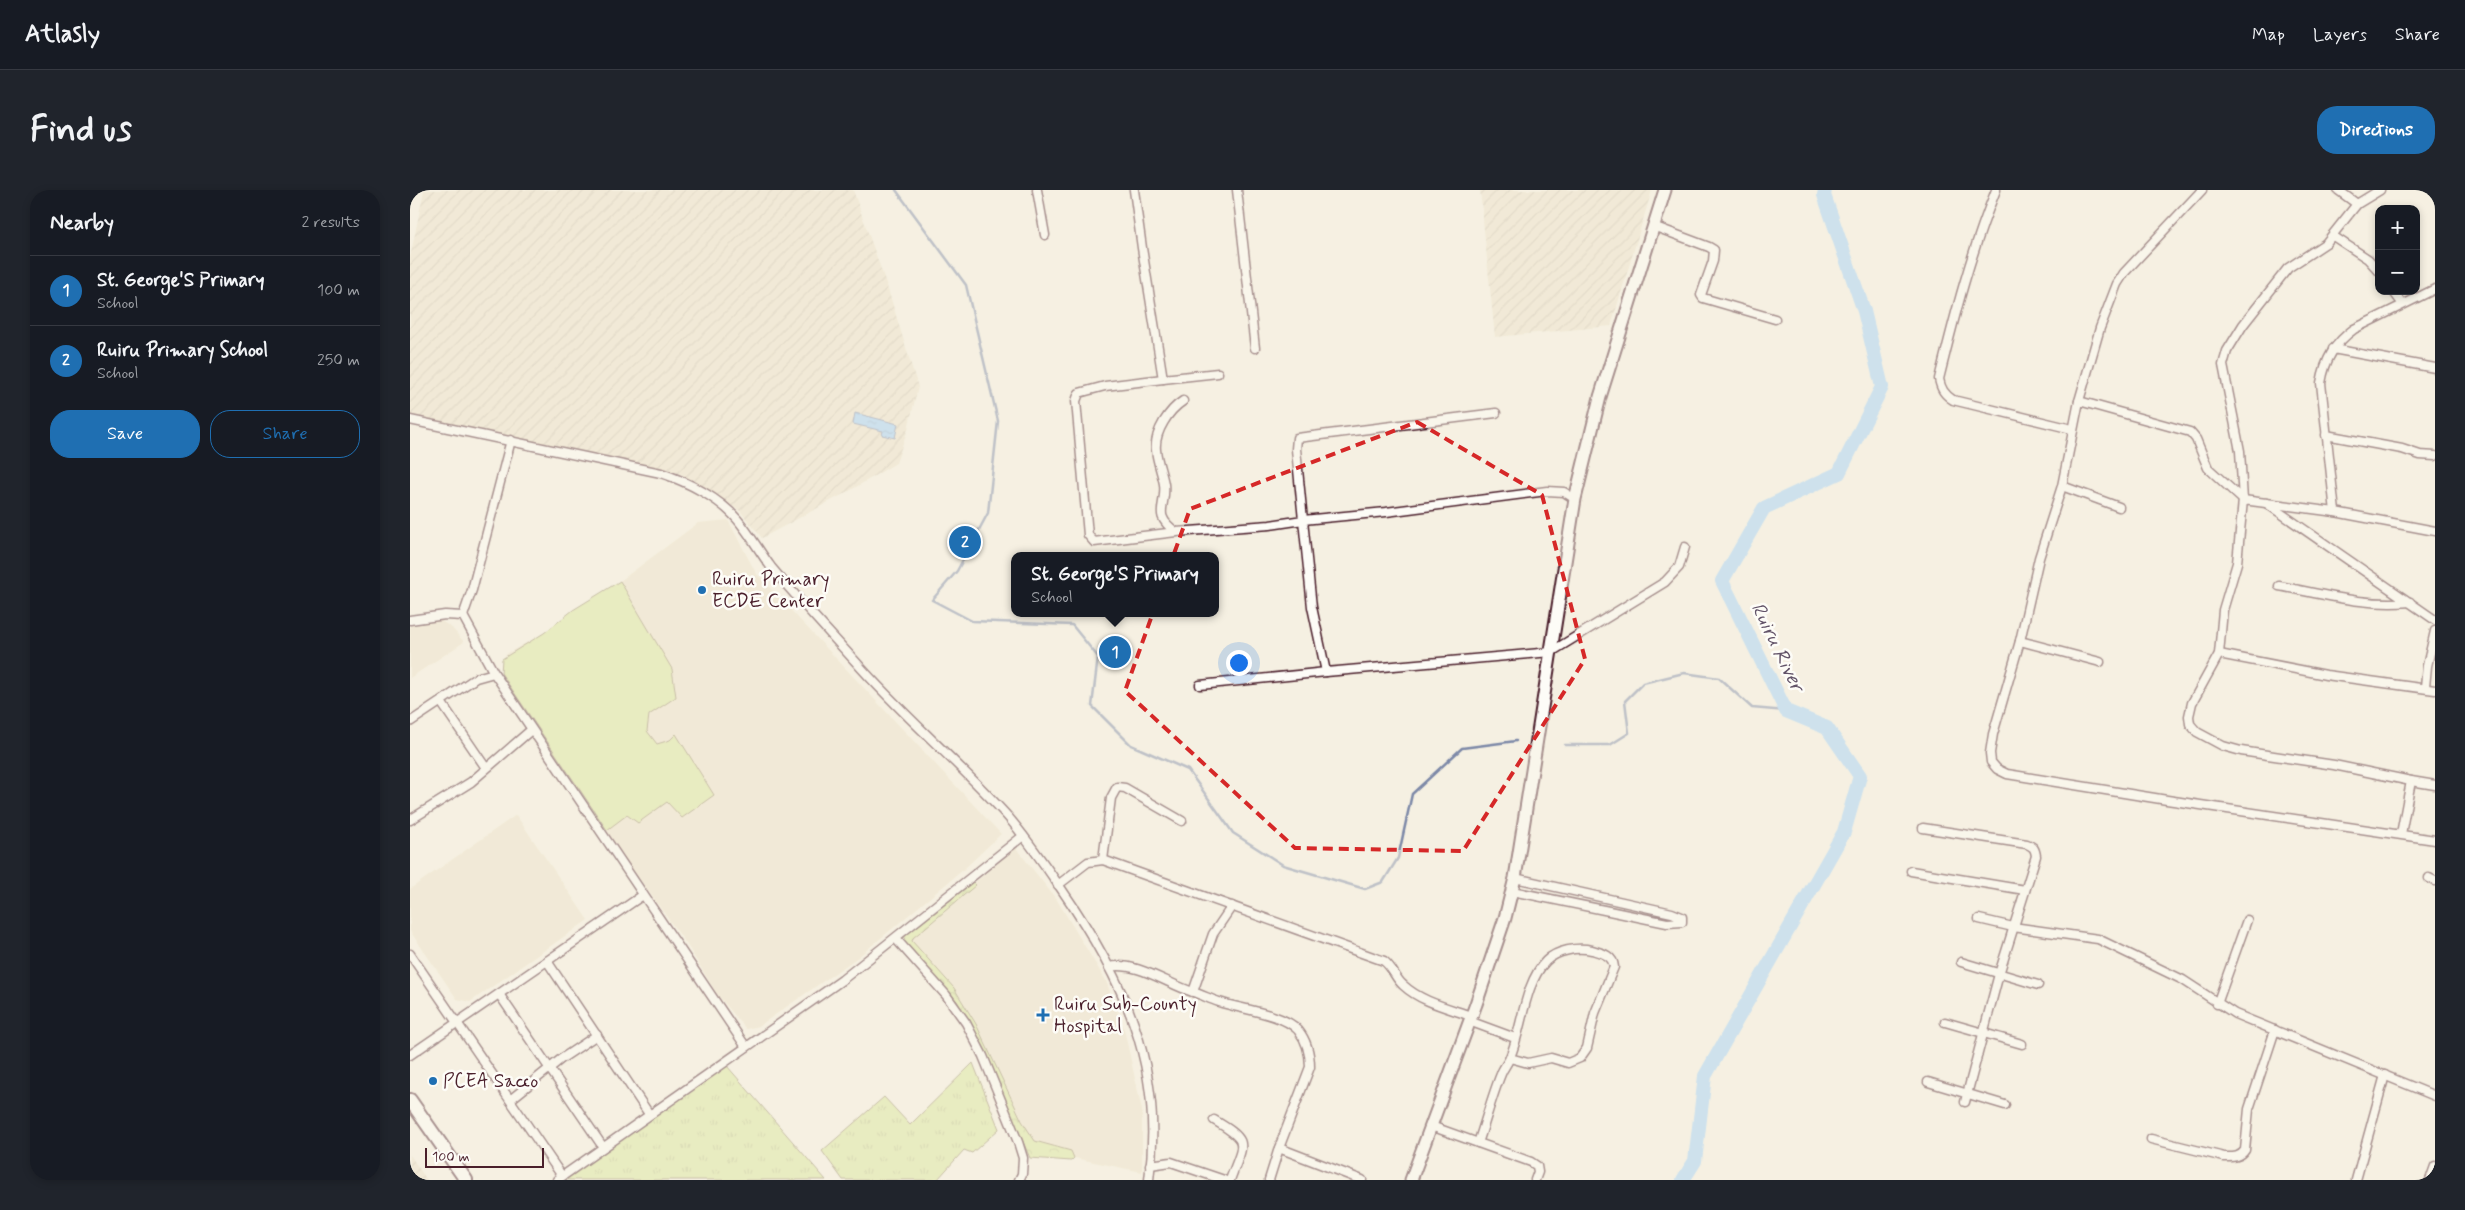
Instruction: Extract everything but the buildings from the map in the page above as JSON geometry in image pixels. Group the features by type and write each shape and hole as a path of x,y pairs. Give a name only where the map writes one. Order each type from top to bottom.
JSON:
{"main road":[{"path":"1412,1180 1505,918 1512,891 1575,499 1600,397 1665,190"},
{"path":"410,1100 466,1180"}],"street":[{"path":"1037,190 1045,234"},
{"path":"1134,190 1164,379"},
{"path":"1237,190 1255,348"},
{"path":"1996,190 1978,236 1954,315 1939,379 1941,388 1945,395 1953,400 2072,429"},
{"path":"2202,190 2134,262 2117,284 2100,328 2072,429 2062,486 2039,558 2020,641 1991,744 1991,762 1997,769 2007,774 2435,840"},
{"path":"2338,190 2357,204"},
{"path":"2380,190 2357,204 2333,236 2288,268 2242,326 2227,351 2223,365 2240,451 2244,500 2237,563 2223,610 2219,654 2192,703 2189,716 2190,724 2197,732 2223,746 2240,751 2344,766 2435,785"},
{"path":"1653,226 1709,246 1714,250 1713,261 1700,295 1704,298 1775,319"},
{"path":"2333,236 2375,267"},
{"path":"2335,512 2321,383 2324,364 2333,349 2354,328 2402,303 2435,289"},
{"path":"2396,295 2402,303"},
{"path":"2333,349 2435,368"},
{"path":"1218,373 1085,390 1079,393 1076,400 1088,535 1094,542 1176,532 1270,525 1386,512 1547,491 1564,492 1575,499"},
{"path":"1176,532 1162,521 1164,485 1156,448 1160,432 1172,408 1183,401"},
{"path":"2079,401 2190,432 2196,439 2208,468 2244,500 2335,512 2435,531"},
{"path":"1326,672 1311,599 1296,449 1297,438 1496,413"},
{"path":"410,420 661,473 684,482 728,510 738,520 771,566 863,671 996,804 1023,836 1058,885 1109,967 1132,1014 1141,1045 1151,1116 1149,1180"},
{"path":"2326,434 2402,449 2420,455 2435,456"},
{"path":"511,440 463,616 494,674 746,1047"},
{"path":"2062,486 2119,507"},
{"path":"2264,502 2435,620"},
{"path":"1200,685 1551,652 1583,630 1665,582 1680,567 1686,547"},
{"path":"2279,586 2362,601 2393,604 2410,602"},
{"path":"410,620 445,615 463,616"},
{"path":"2425,687 2426,666 2435,631"},
{"path":"2020,641 2100,662"},
{"path":"2219,654 2326,675 2425,687 2435,690"},
{"path":"410,722 476,678 494,674"},
{"path":"442,702 486,768"},
{"path":"410,820 471,782 531,730"},
{"path":"2401,834 2411,781"},
{"path":"1104,860 1111,798 1117,787 1125,788 1182,821"},
{"path":"1923,828 2033,846 2036,856 1999,974 1964,1102"},
{"path":"410,954 510,1100 560,1178 896,939 1023,836"},
{"path":"1058,885 1088,862 1104,860 1384,961 1393,968 1398,979 1414,993 1515,1038"},
{"path":"1911,871 2025,890"},
{"path":"1512,891 1666,923 1682,922 1682,916 1515,878"},
{"path":"1555,899 1558,888"},
{"path":"410,1055 643,895"},
{"path":"1193,992 1213,934 1232,906"},
{"path":"1979,919 2014,927 2098,939 2183,980 2235,1014 2435,1096"},
{"path":"2218,1004 2247,920"},
{"path":"896,939 946,995 966,1023 986,1064 1018,1142 1023,1158 1022,1174 1019,1180"},
{"path":"1478,1143 1501,1074 1510,1058 1536,976 1547,959 1564,950 1579,949 1603,953 1614,962 1614,967 1595,1012 1587,1048 1580,1058 1568,1063 1551,1058 1528,1064 1510,1058"},
{"path":"547,961 649,1114"},
{"path":"1961,962 2038,985"},
{"path":"1109,967 1123,965 1136,969 1218,1002 1288,1022 1298,1030 1310,1054 1310,1067 1279,1148 1269,1180"},
{"path":"500,994 603,1147"},
{"path":"1945,1022 2022,1044"},
{"path":"2150,1139 2224,1157 2233,1158 2243,1154 2249,1109 2275,1030"},
{"path":"510,1100 550,1067 597,1035"},
{"path":"2356,1180 2385,1075"},
{"path":"1928,1082 2005,1105"},
{"path":"1214,1120 1237,1134 1240,1140 1242,1148 1230,1180"},
{"path":"1431,1126 1531,1162 1537,1166 1538,1172 1535,1180"},
{"path":"1279,1148 1362,1180"},
{"path":"1150,1165 1171,1162 1224,1180"},
{"path":"2430,1180 2435,1166"}],"highlighted area":[{"path":"1417,422 1542,495 1585,659 1463,851 1295,848 1125,691 1190,509"}],"shaded area":[{"path":"424,190 853,190 887,286 918,387 908,429 896,463 851,490 762,538 740,511 681,474 410,416 410,258"},
{"path":"1480,190 1652,190 1611,326 1495,337"},
{"path":"728,520 756,573 1001,834 963,870 858,957 759,1026 746,1029 717,994 687,945 629,864 501,673 502,659 508,653 544,633 573,610 620,581 698,523"},
{"path":"437,618 452,628 464,642 410,678 410,626"},
{"path":"516,815 588,920 470,1002 457,999 410,931 410,889"},
{"name":"Ruiru Sub-County Hospital","path":"1016,848 1057,900 1106,981 1124,1029 1142,1110 1142,1172 1031,1149 960,1002 908,939"},
{"path":"410,1155 427,1180 410,1180"}],"green space":[{"path":"620,581 672,669 676,697 649,715 647,731 657,744 670,740 676,734 714,795 682,818 667,802 638,823 627,815 607,830 501,673 502,659 544,633 573,610"},
{"path":"973,882 976,885 913,938 912,941 954,988 976,1024 1022,1121 1035,1141 1071,1151 1074,1158 1071,1161 1030,1158 992,1069 957,1001 904,942 905,936"},
{"path":"973,1063 999,1129 972,1153 964,1150 937,1180 843,1180 822,1151 884,1097 910,1125"},
{"path":"727,1066 826,1180 565,1180"}],"water":[{"path":"855,413 898,424 895,438 882,435 883,431 853,424"}],"waterway":[{"path":"896,190 966,285 998,421 988,513 957,571 932,600 972,621 1072,625 1098,657 1092,706 1131,745 1188,770 1233,833 1283,865 1365,889 1383,882 1398,858 1412,794 1462,748 1516,741"},
{"name":"Ruiru River","path":"1683,1180 1695,1161 1705,1076 1844,832 1860,776 1827,728 1786,711 1722,581 1764,508 1839,473 1882,387 1864,311 1824,195 1825,190"},
{"path":"1565,745 1610,745 1629,733 1625,701 1643,683 1684,673 1719,678 1752,708 1786,711"}],"place":[{"name":"Ruiru Primary School","path":"965,542"},
{"name":"Ruiru Primary ECDE Center","path":"702,590"},
{"name":"St. George'S Primary","path":"1115,652"},
{"name":"Ruiru Sub-County Hospital","path":"1043,1015"},
{"name":"PCEA Sacco","path":"433,1081"}]}
